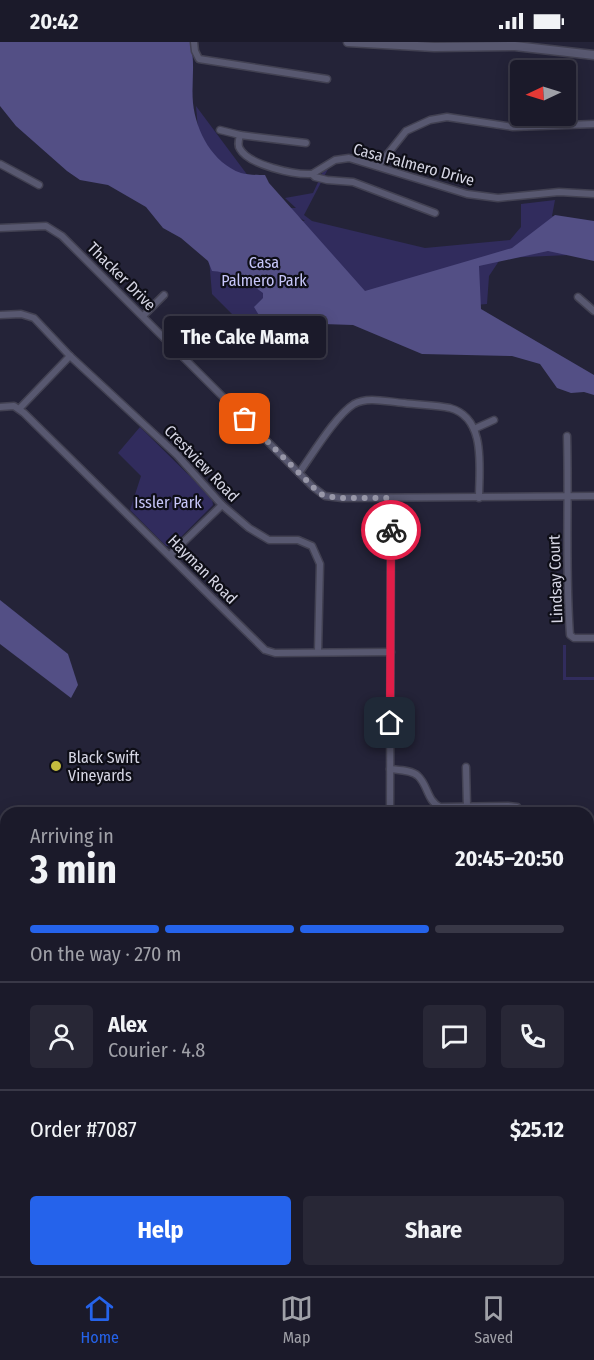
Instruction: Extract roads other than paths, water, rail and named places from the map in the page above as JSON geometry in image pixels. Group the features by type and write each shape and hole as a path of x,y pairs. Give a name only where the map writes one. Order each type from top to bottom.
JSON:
{"street":[{"path":"194,42 198,59 327,79"},
{"path":"348,42 382,45 515,46 594,55"},
{"path":"378,166 406,131 438,118 447,117 513,127 594,124"},
{"path":"220,130 240,135 306,143"},
{"name":"Casa Palmero Drive","path":"240,135 238,146 241,151 261,164 294,173 312,174 327,180 353,182 435,213"},
{"name":"Casa Palmero Drive","path":"312,174 335,160 349,158 467,194 498,198 559,192 594,194"},
{"path":"0,164 39,185"},
{"name":"Thacker Drive","path":"0,228 46,226 62,236 320,494 331,498 594,496"},
{"path":"143,316 164,295"},
{"path":"578,297 594,311"},
{"name":"Crestview Road","path":"0,315 21,314 34,318 70,356 177,455 222,505 249,528 275,541 298,540 312,546 320,564 318,652"},
{"path":"0,407 14,406 19,409 70,356"},
{"path":"299,473 345,412 364,400 452,409 461,414 474,429 478,439 480,498"},
{"name":"Hayman Road","path":"19,409 266,650 275,653 391,652"},
{"path":"474,429 494,420"},
{"path":"567,436 568,497"},
{"name":"Lindsay Court","path":"568,497 566,551 570,635 574,638 594,638"},
{"path":"390,807 391,498"},
{"path":"170,555 222,505"},
{"path":"466,767 467,806"},
{"path":"390,769 419,776 434,804 440,807 517,807"}],"place":[{"name":"The Cake Mama","path":"245,419"},
{"name":"Black Swift Vineyards","path":"56,766"}],"park label":[{"name":"Casa Palmero Park","path":"264,271"},
{"name":"Issler Park","path":"168,502"}]}
